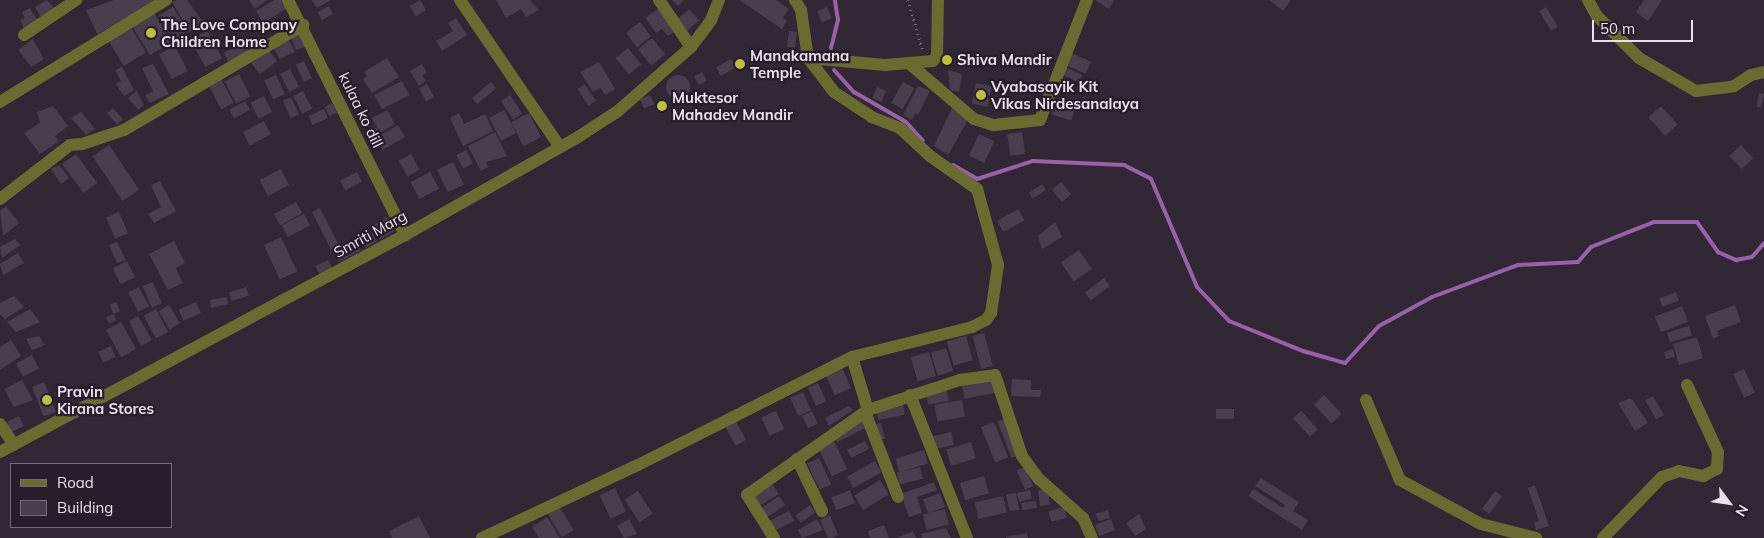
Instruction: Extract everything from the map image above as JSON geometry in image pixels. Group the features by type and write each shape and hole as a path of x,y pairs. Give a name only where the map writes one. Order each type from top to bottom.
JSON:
{"street":[{"path":"24,35 76,0"},
{"path":"0,102 166,0"},
{"name":"kulaa ko dill","path":"288,0 303,26 405,235"},
{"path":"460,0 560,147"},
{"path":"659,0 691,46"},
{"name":"Smriti Marg","path":"0,452 405,235 560,147 618,111 691,46 711,20 719,0"},
{"path":"482,538 638,465 852,357 980,325 991,313 995,302 998,265 977,189 930,156 900,128 872,117 834,92 808,58 801,10 795,0"},
{"path":"808,58 853,63 917,64 933,61 937,56 938,0"},
{"path":"917,64 974,119 994,125 1040,120 1087,0"},
{"path":"1588,0 1597,16 1639,58 1696,91 1734,86 1751,75 1764,72"},
{"path":"0,199 70,144 82,144 124,130 303,26"},
{"path":"852,357 867,411 898,497"},
{"path":"774,538 747,495 797,458 867,411 910,395 960,380 995,375 1022,456 1039,479 1083,518 1092,538"},
{"path":"1603,538 1662,477 1679,471 1703,476 1716,469 1718,452 1687,385"},
{"path":"910,395 967,538"},
{"path":"1366,400 1400,480 1482,524 1531,538"},
{"path":"0,424 14,445"},
{"path":"797,458 822,511"}],"path":[{"path":"908,0 922,43 917,64"}],"building":[{"path":"47,0 56,10 41,18 35,7"},
{"path":"114,0 160,0 97,34 86,10"},
{"path":"187,0 204,23 190,32 172,2"},
{"path":"249,0 267,0 255,9"},
{"path":"274,0 281,0 286,9 263,23 256,11"},
{"path":"312,0 331,0 317,8"},
{"path":"420,0 426,10 416,16 410,6"},
{"path":"496,0 530,0 539,10 526,17 521,9 506,18"},
{"path":"672,0 684,0 678,6"},
{"path":"739,0 776,0 789,9 783,18 787,21 782,29"},
{"path":"1095,0 1113,0 1114,1 1109,9"},
{"path":"1269,0 1291,0 1283,11"},
{"path":"1644,0 1662,0 1648,21 1636,12"},
{"path":"329,6 333,14 322,20 317,12"},
{"path":"173,7 188,32 173,41 158,16"},
{"path":"827,7 832,18 822,22 817,11"},
{"path":"1546,7 1558,27 1551,31 1539,11"},
{"path":"30,8 33,14 25,18 22,12"},
{"path":"659,8 676,31 668,36 662,29 656,33 645,18"},
{"path":"689,9 699,20 687,31 677,20"},
{"name":"The Love Company Children Home","path":"153,11 172,42 150,55 131,25"},
{"path":"34,14 39,25 25,31 20,20"},
{"path":"456,18 467,35 442,51 436,41 453,31 448,23"},
{"path":"640,22 651,36 637,47 626,33"},
{"path":"130,26 146,53 124,66 108,39"},
{"path":"207,31 222,58 205,67 190,40"},
{"path":"789,31 797,32 795,48 787,47"},
{"path":"302,32 307,46 296,50 291,36"},
{"path":"652,38 665,54 651,66 638,49"},
{"path":"33,39 44,59 31,67 18,50"},
{"path":"289,40 295,52 280,59 274,48"},
{"path":"245,43 250,54 229,63 224,52"},
{"path":"175,46 188,71 172,79 159,54"},
{"path":"628,48 641,64 629,74 616,58"},
{"path":"269,50 277,61 259,74 251,63"},
{"path":"1069,52 1091,62 1086,74 1064,64"},
{"path":"387,58 399,77 372,93 363,79 367,76 364,72"},
{"path":"731,59 736,68 721,76 716,67"},
{"path":"304,61 312,78 304,82 296,65"},
{"path":"599,62 615,89 605,95 600,88 593,92 580,72"},
{"path":"153,64 169,94 150,103 145,95 153,91 142,68"},
{"path":"422,64 427,73 422,75 426,81 419,86 410,71"},
{"path":"122,67 134,90 124,96 116,84 121,81 115,70"},
{"path":"1065,67 1082,75 1079,82 1062,74"},
{"path":"290,69 299,87 289,92 280,74"},
{"path":"948,70 962,74 959,92 950,90"},
{"path":"702,72 707,81 699,85 694,76"},
{"path":"239,74 250,96 236,104 225,81"},
{"path":"276,75 285,94 273,100 264,80"},
{"path":"678,75 686,79 690,87 686,95 678,99 670,95 666,87 670,79"},
{"path":"221,79 234,103 221,109 209,86"},
{"path":"402,81 409,95 382,109 374,95"},
{"path":"491,82 496,88 477,104 472,98"},
{"path":"903,82 914,88 903,109 891,103"},
{"path":"976,83 992,86 988,107 972,104"},
{"path":"427,84 434,97 426,101 419,88"},
{"path":"585,84 596,101 588,106 577,89"},
{"path":"918,86 930,91 918,115 915,113 912,120 903,115"},
{"path":"877,87 886,91 881,102 872,98"},
{"path":"137,91 144,105 138,110 128,98"},
{"path":"303,91 312,109 302,114 293,96"},
{"path":"1759,93 1764,94 1761,108 1756,107"},
{"path":"510,95 522,113 513,119 501,101"},
{"path":"650,95 654,104 644,109 640,99"},
{"path":"264,96 272,112 259,119 251,103"},
{"path":"291,97 299,114 291,118 283,101"},
{"name":"Muktesor Mahadev Mandir","path":"664,99 668,103 662,108 658,103"},
{"path":"1056,99 1076,105 1071,120 1051,114"},
{"path":"245,101 250,110 234,118 229,110"},
{"path":"332,103 337,113 329,116 325,107"},
{"path":"53,106 68,126 55,136 59,141 40,154 24,133 40,123 37,112"},
{"path":"1661,106 1678,125 1665,136 1648,117"},
{"path":"113,108 123,119 117,125 107,113"},
{"path":"952,108 969,118 948,155 934,146"},
{"path":"324,109 328,118 313,125 308,116"},
{"path":"387,110 395,124 376,135 373,130 377,127 372,118"},
{"path":"504,110 516,133 501,141 489,118"},
{"path":"81,112 95,129 86,135 71,118"},
{"path":"459,113 464,124 485,114 493,131 463,146 450,118"},
{"path":"529,113 541,137 523,146 511,122"},
{"path":"264,121 271,134 250,146 243,132"},
{"path":"398,125 405,137 382,150 375,138"},
{"path":"495,132 507,156 486,162 488,167 481,171 468,146"},
{"path":"1022,132 1025,154 1010,156 1007,134"},
{"path":"979,134 994,141 984,163 969,156"},
{"path":"109,145 139,190 123,201 92,156"},
{"path":"1741,145 1753,158 1742,169 1729,156"},
{"path":"466,150 473,163 463,168 456,155"},
{"path":"76,154 97,183 83,193 62,164"},
{"path":"411,154 420,170 407,177 399,161"},
{"path":"453,162 464,184 448,192 437,170"},
{"path":"59,165 69,178 61,184 51,169"},
{"path":"281,169 289,185 268,196 260,180"},
{"path":"357,172 362,182 345,190 340,181"},
{"path":"430,172 439,189 419,199 411,182"},
{"path":"160,181 176,211 154,223 148,214 161,207 151,185"},
{"path":"1061,182 1071,194 1062,202 1052,190"},
{"path":"1042,184 1046,190 1033,199 1029,193"},
{"path":"296,202 302,213 280,225 274,214"},
{"path":"6,206 19,223 3,236 0,211"},
{"path":"320,208 339,245 331,250 312,212"},
{"path":"1018,209 1024,220 1003,232 997,221"},
{"path":"119,212 128,233 115,239 106,217"},
{"path":"304,214 310,226 288,237 282,225"},
{"path":"387,217 395,231 380,239 372,225"},
{"path":"1055,222 1062,237 1042,249 1038,236"},
{"path":"372,232 377,242 365,248 360,238"},
{"path":"281,237 297,271 280,279 264,245"},
{"path":"15,239 20,245 2,258 0,247"},
{"path":"355,239 361,251 339,262 333,250"},
{"path":"174,241 185,263 176,268 183,283 168,290 149,254"},
{"path":"117,242 126,260 117,263 109,245"},
{"path":"1079,250 1092,269 1074,281 1061,262"},
{"path":"18,253 24,263 3,275 0,264"},
{"path":"328,260 332,268 320,274 316,266"},
{"path":"127,261 135,277 121,284 113,268"},
{"path":"1104,278 1110,286 1091,300 1085,292"},
{"path":"153,282 162,303 152,307 143,286"},
{"path":"139,287 149,307 138,312 128,292"},
{"path":"246,287 249,296 232,301 229,293"},
{"path":"1676,292 1679,300 1662,307 1659,298"},
{"path":"14,296 24,307 5,319 0,314 0,303"},
{"path":"227,297 228,304 211,308 210,300"},
{"path":"116,302 120,311 114,314 110,305"},
{"path":"196,302 201,313 184,321 179,310"},
{"path":"169,305 180,323 170,329 159,311"},
{"path":"1735,305 1741,322 1717,331 1719,336 1713,339 1705,316"},
{"path":"1682,306 1688,322 1661,332 1655,316"},
{"path":"30,309 40,322 16,332 7,322"},
{"path":"156,309 168,332 156,339 144,316"},
{"path":"113,314 116,320 109,324 106,318"},
{"path":"138,316 152,340 141,346 129,321"},
{"path":"121,322 136,349 121,357 106,330"},
{"path":"1689,326 1692,336 1670,342 1667,333"},
{"path":"984,333 993,366 981,369 972,336"},
{"path":"39,336 45,345 32,350 26,339"},
{"path":"966,336 973,360 954,366 947,342"},
{"path":"1697,337 1703,358 1679,365 1673,344"},
{"path":"11,340 21,356 0,370 0,347"},
{"path":"111,346 116,357 103,363 98,352"},
{"path":"946,348 953,371 938,376 931,353"},
{"path":"1673,349 1675,357 1666,359 1664,352"},
{"path":"929,352 936,376 918,381 911,357"},
{"path":"32,355 39,368 23,377 16,363"},
{"path":"842,367 851,388 834,395 825,374"},
{"path":"1744,369 1755,393 1744,398 1733,374"},
{"path":"993,377 996,393 965,399 962,383"},
{"path":"1012,379 1031,380 1031,390 1041,390 1040,397 1011,396"},
{"path":"22,380 33,400 14,407 4,389"},
{"path":"44,382 56,412 44,417 32,387"},
{"path":"818,383 826,401 816,406 808,387"},
{"path":"946,386 949,401 928,405 925,390"},
{"path":"803,392 811,410 798,416 790,398"},
{"path":"1324,395 1342,414 1331,424 1314,405"},
{"path":"1653,396 1664,415 1656,420 1645,400"},
{"path":"1631,398 1648,423 1635,431 1618,403"},
{"path":"962,400 965,417 937,422 934,405"},
{"path":"903,405 905,415 878,420 876,410"},
{"path":"849,406 853,410 829,426 825,418"},
{"path":"1216,409 1234,409 1234,419 1216,419"},
{"path":"776,411 784,429 770,436 761,418"},
{"path":"812,411 818,424 808,428 802,416"},
{"path":"1301,411 1318,429 1310,437 1293,419"},
{"path":"19,416 24,426 9,434 4,424"},
{"path":"734,418 746,440 736,446 724,424"},
{"path":"863,419 867,427 837,442 833,434"},
{"path":"1004,419 1018,455 1011,458 997,422"},
{"path":"994,422 1008,457 995,462 981,427"},
{"path":"881,423 885,439 878,440 874,425"},
{"path":"951,432 954,445 934,449 932,436"},
{"path":"834,441 847,469 832,476 819,448"},
{"path":"865,441 869,449 851,458 847,450"},
{"path":"971,442 976,458 951,466 946,450"},
{"path":"924,450 928,463 899,472 895,459"},
{"path":"819,458 831,484 819,490 807,463"},
{"path":"875,461 881,472 853,488 847,477"},
{"path":"920,467 923,479 900,484 897,473"},
{"path":"1025,467 1033,486 1025,490 1017,471"},
{"path":"984,476 989,493 965,500 960,483"},
{"path":"1261,478 1299,502 1293,511 1308,520 1302,530 1248,496 1253,489 1283,508 1285,505 1255,486"},
{"path":"880,480 889,495 863,510 854,495"},
{"path":"934,482 937,490 917,497 922,513 909,517 901,494"},
{"path":"772,483 779,494 759,507 752,496"},
{"path":"1535,485 1549,526 1536,530 1534,522 1539,521 1528,488"},
{"path":"615,488 626,512 611,519 600,495"},
{"path":"1048,489 1050,505 1040,506 1038,490"},
{"path":"850,490 855,503 836,510 831,497"},
{"path":"1030,490 1032,499 1019,502 1017,493"},
{"path":"638,491 653,514 639,522 625,500"},
{"path":"1495,491 1502,496 1489,514 1482,509"},
{"path":"940,493 945,507 928,513 923,499"},
{"path":"1016,493 1019,510 1010,511 1006,495"},
{"path":"779,496 785,505 766,518 760,509"},
{"path":"1003,496 1007,513 979,519 975,503"},
{"path":"1036,501 1037,508 1022,510 1021,503"},
{"path":"810,505 815,512 801,523 795,516"},
{"path":"559,506 574,530 562,537 547,513"},
{"path":"1064,507 1067,518 1051,522 1049,511"},
{"path":"945,509 949,525 927,530 923,515"},
{"path":"1108,510 1110,518 1099,521 1095,514"},
{"path":"789,511 794,521 774,531 769,521"},
{"path":"1139,514 1146,529 1135,536 1126,523"},
{"path":"830,515 838,535 828,538 820,520"},
{"path":"419,516 430,538 392,538 389,531"},
{"path":"547,517 560,538 539,538 532,527"},
{"path":"629,519 637,534 624,538 617,526"},
{"path":"817,519 823,530 802,538 798,530"},
{"path":"1111,519 1115,530 1099,536 1095,525"},
{"path":"884,525 889,538 870,538 868,531"},
{"path":"946,528 951,538 922,538 921,534"},
{"path":"913,531 916,538 897,538"},
{"path":"1027,533 1028,538 1006,538 1006,537"}],"waterway":[{"path":"831,48 838,20 835,0"},
{"path":"834,70 854,92 906,122 923,141"},
{"path":"953,165 977,179 1033,161 1124,165 1151,179 1197,287 1229,321 1303,351 1345,363 1379,326 1432,297 1518,265 1578,262 1591,247 1654,222 1697,222 1718,252 1736,260 1752,257 1764,243"}],"place":[{"name":"The Love Company Children Home","path":"151,33"},
{"name":"Shiva Mandir","path":"947,60"},
{"name":"Manakamana Temple","path":"740,64"},
{"name":"Vyabasayik Kit Vikas Nirdesanalaya","path":"981,95"},
{"name":"Muktesor Mahadev Mandir","path":"662,106"},
{"name":"Pravin Kirana Stores","path":"47,400"}]}
